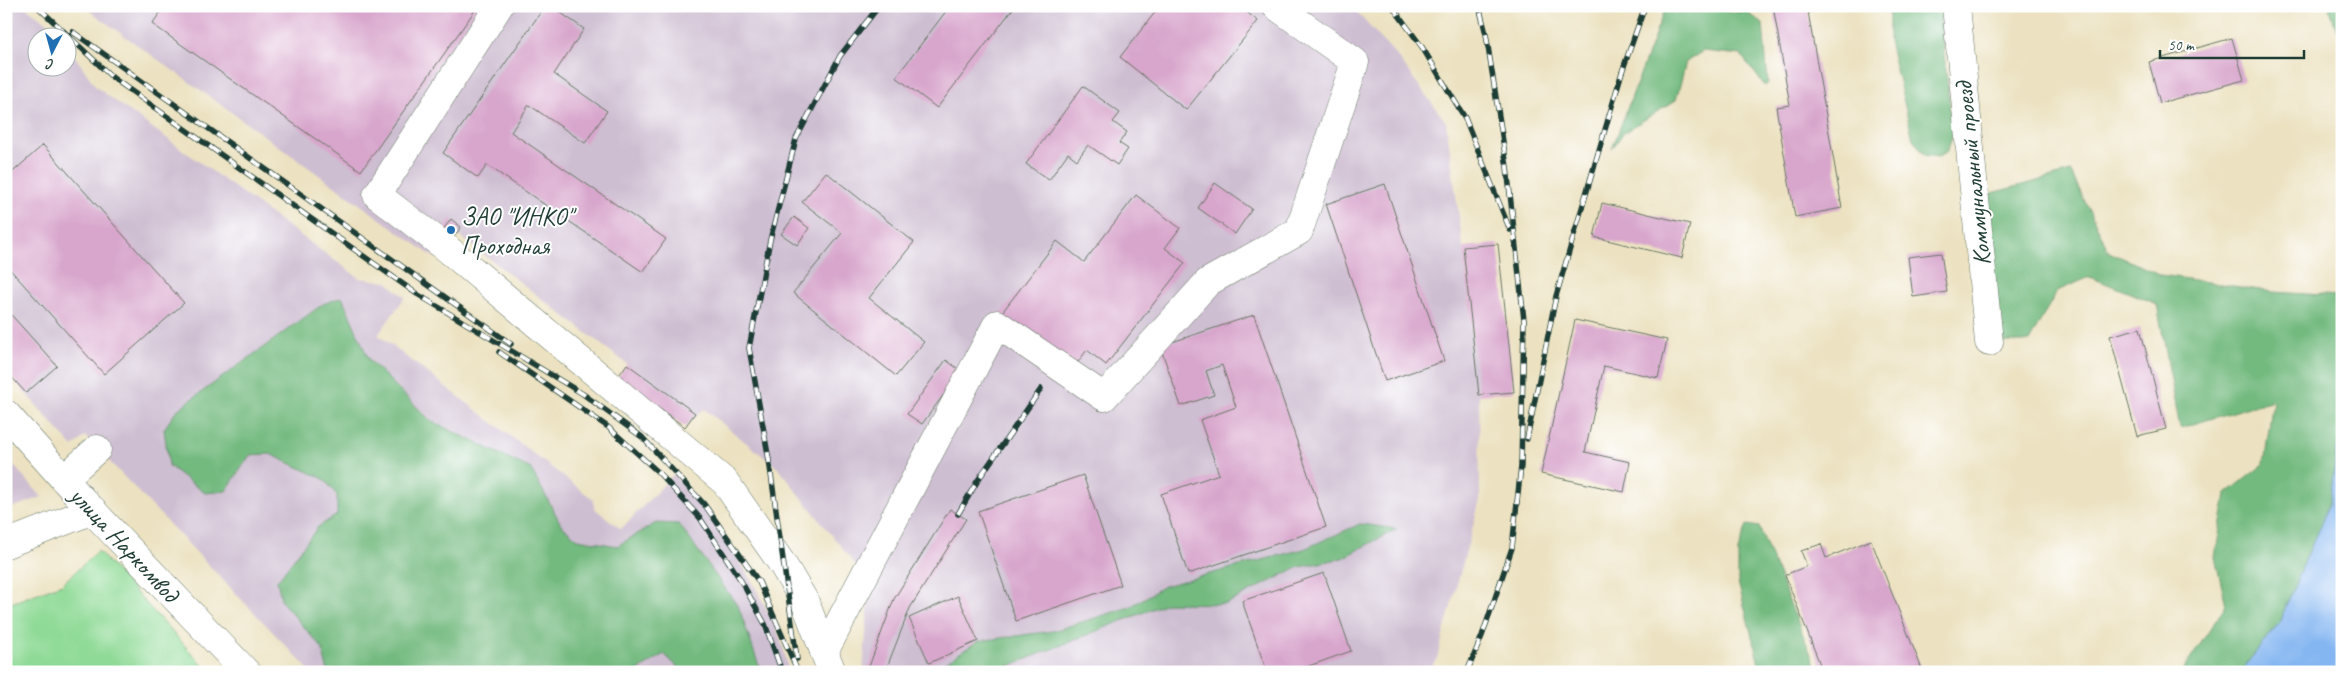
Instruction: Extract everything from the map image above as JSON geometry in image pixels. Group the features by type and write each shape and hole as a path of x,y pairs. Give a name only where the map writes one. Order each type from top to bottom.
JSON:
{"street":[{"path":"499,6 377,195 444,246 725,482 783,565 800,594 828,662"},
{"path":"828,662 997,324 1104,397 1208,282 1299,231 1355,62 1276,6"},
{"name":"Коммунальный проезд","path":"1956,6 1988,342"},
{"name":"улица Наркомвод","path":"6,414 64,479 246,672"},
{"path":"64,479 97,448"},
{"path":"6,544 93,510"}],"shaded area":[{"path":"6,6 24,6 53,28 28,28 28,78 78,78 78,61 96,87 359,278 387,282 405,297 378,335 594,500 594,508 621,529 674,474 697,500 727,541 753,583 775,625 789,672 311,672 85,436 73,447 6,371"},
{"path":"83,6 1351,6 1396,55 1446,122 1463,247 1479,395 1480,500 1437,658 1428,672 863,672 870,583 779,469 704,409 685,427 627,364 457,234 435,258"},
{"path":"6,457 42,497 6,510"}],"green space":[{"path":"1666,6 1726,6 1727,12 1747,12 1763,24 1768,83 1765,86 1741,55 1703,51 1686,62 1676,100 1623,133 1612,149"},
{"path":"1889,6 1939,6 1953,135 1947,152 1938,157 1925,155 1913,139 1889,41"},
{"path":"2331,6 2342,6 2342,43 2329,10"},
{"path":"2071,172 2109,252 2161,275 2273,292 2340,296 2342,292 2342,442 2337,449 2329,504 2279,623 2248,662 2243,672 2182,672 2226,605 2215,557 2226,494 2264,464 2273,400 2180,428 2157,304 2090,277 2057,291 2029,342 1996,342 1984,195"},
{"path":"342,297 369,360 431,421 531,469 562,526 578,539 617,546 656,523 679,524 739,608 761,672 683,672 664,654 636,672 328,672 322,648 282,602 277,581 318,527 337,515 337,495 324,479 270,454 250,455 226,491 205,493 169,466 164,429 177,410 323,304"},
{"path":"1360,524 1397,529 1342,558 1296,568 1226,604 1167,603 994,672 931,672 978,641 1053,631 1130,607 1164,586 1304,549"},
{"path":"1747,525 1759,527 1818,672 1761,672 1738,582 1738,551"},
{"path":"98,551 209,672 6,672 6,605 62,584"}],"water":[{"path":"2342,442 2342,672 2243,672 2248,662 2279,623 2329,504 2337,449"}],"building":[{"path":"165,6 478,6 361,171 152,24"},
{"path":"545,6 551,6 584,29 554,74 607,111 585,143 529,105 511,132 666,239 643,272 487,165 478,178 443,153"},
{"path":"950,6 1015,6 937,108 896,77"},
{"path":"1160,6 1239,6 1258,21 1186,110 1120,57"},
{"path":"1773,6 1807,6 1842,208 1795,217 1776,107 1790,105"},
{"path":"2232,38 2244,80 2160,103 2149,62"},
{"path":"1083,86 1120,113 1113,122 1127,132 1119,143 1128,149 1117,165 1088,145 1077,160 1068,153 1049,180 1026,164"},
{"path":"43,145 184,303 104,374 6,265 6,178"},
{"path":"826,172 914,242 869,298 924,342 896,376 793,293 842,233 802,202"},
{"path":"1215,183 1252,209 1235,234 1198,208"},
{"path":"1385,184 1444,361 1385,381 1326,204"},
{"path":"1136,195 1180,228 1165,248 1185,263 1106,365 1087,350 1072,370 1000,315 1057,241 1084,262"},
{"path":"1602,203 1690,224 1682,258 1594,237"},
{"path":"794,217 809,228 797,245 781,234"},
{"name":"ЗАО \"ИНКО\" Проходная","path":"451,219 461,227 450,243 439,235"},
{"path":"1498,244 1514,392 1479,395 1463,247"},
{"path":"1941,253 1947,292 1913,297 1908,257"},
{"path":"6,309 57,366 26,393 6,371"},
{"path":"1254,315 1326,527 1188,574 1161,494 1219,474 1200,420 1236,407 1222,365 1206,371 1214,395 1181,406 1160,346"},
{"path":"1575,320 1667,340 1658,378 1604,366 1585,452 1630,462 1624,492 1541,474"},
{"path":"2140,328 2166,429 2137,436 2110,336"},
{"path":"946,360 961,371 922,424 907,414"},
{"path":"627,364 695,413 685,427 617,378"},
{"path":"1083,475 1121,585 1016,621 978,511"},
{"path":"950,509 966,519 910,608 885,672 867,672 894,599"},
{"path":"1871,540 1923,672 1823,672 1785,575 1807,566 1801,551 1821,544 1826,558"},
{"path":"1324,573 1351,651 1292,672 1267,672 1242,601"},
{"path":"958,596 978,641 929,663 909,618"}],"railway":[{"path":"797,659 769,460 749,348 770,240 796,139 840,56 879,6"},
{"path":"1392,6 1422,47 1465,118 1510,230"},
{"path":"1467,672 1482,636 1512,548 1521,466 1524,320 1507,167 1486,34 1479,6"},
{"path":"1527,439 1556,296 1622,72 1645,6"},
{"path":"39,8 113,78 417,294 583,394 642,437 704,504 759,582 798,672"},
{"path":"78,36 511,344"},
{"path":"499,352 608,427 658,472 700,518 740,579 765,624 782,672"},
{"path":"958,514 978,480 1041,389"}],"place":[{"name":"ЗАО \"ИНКО\" Проходная","path":"451,230"}]}
